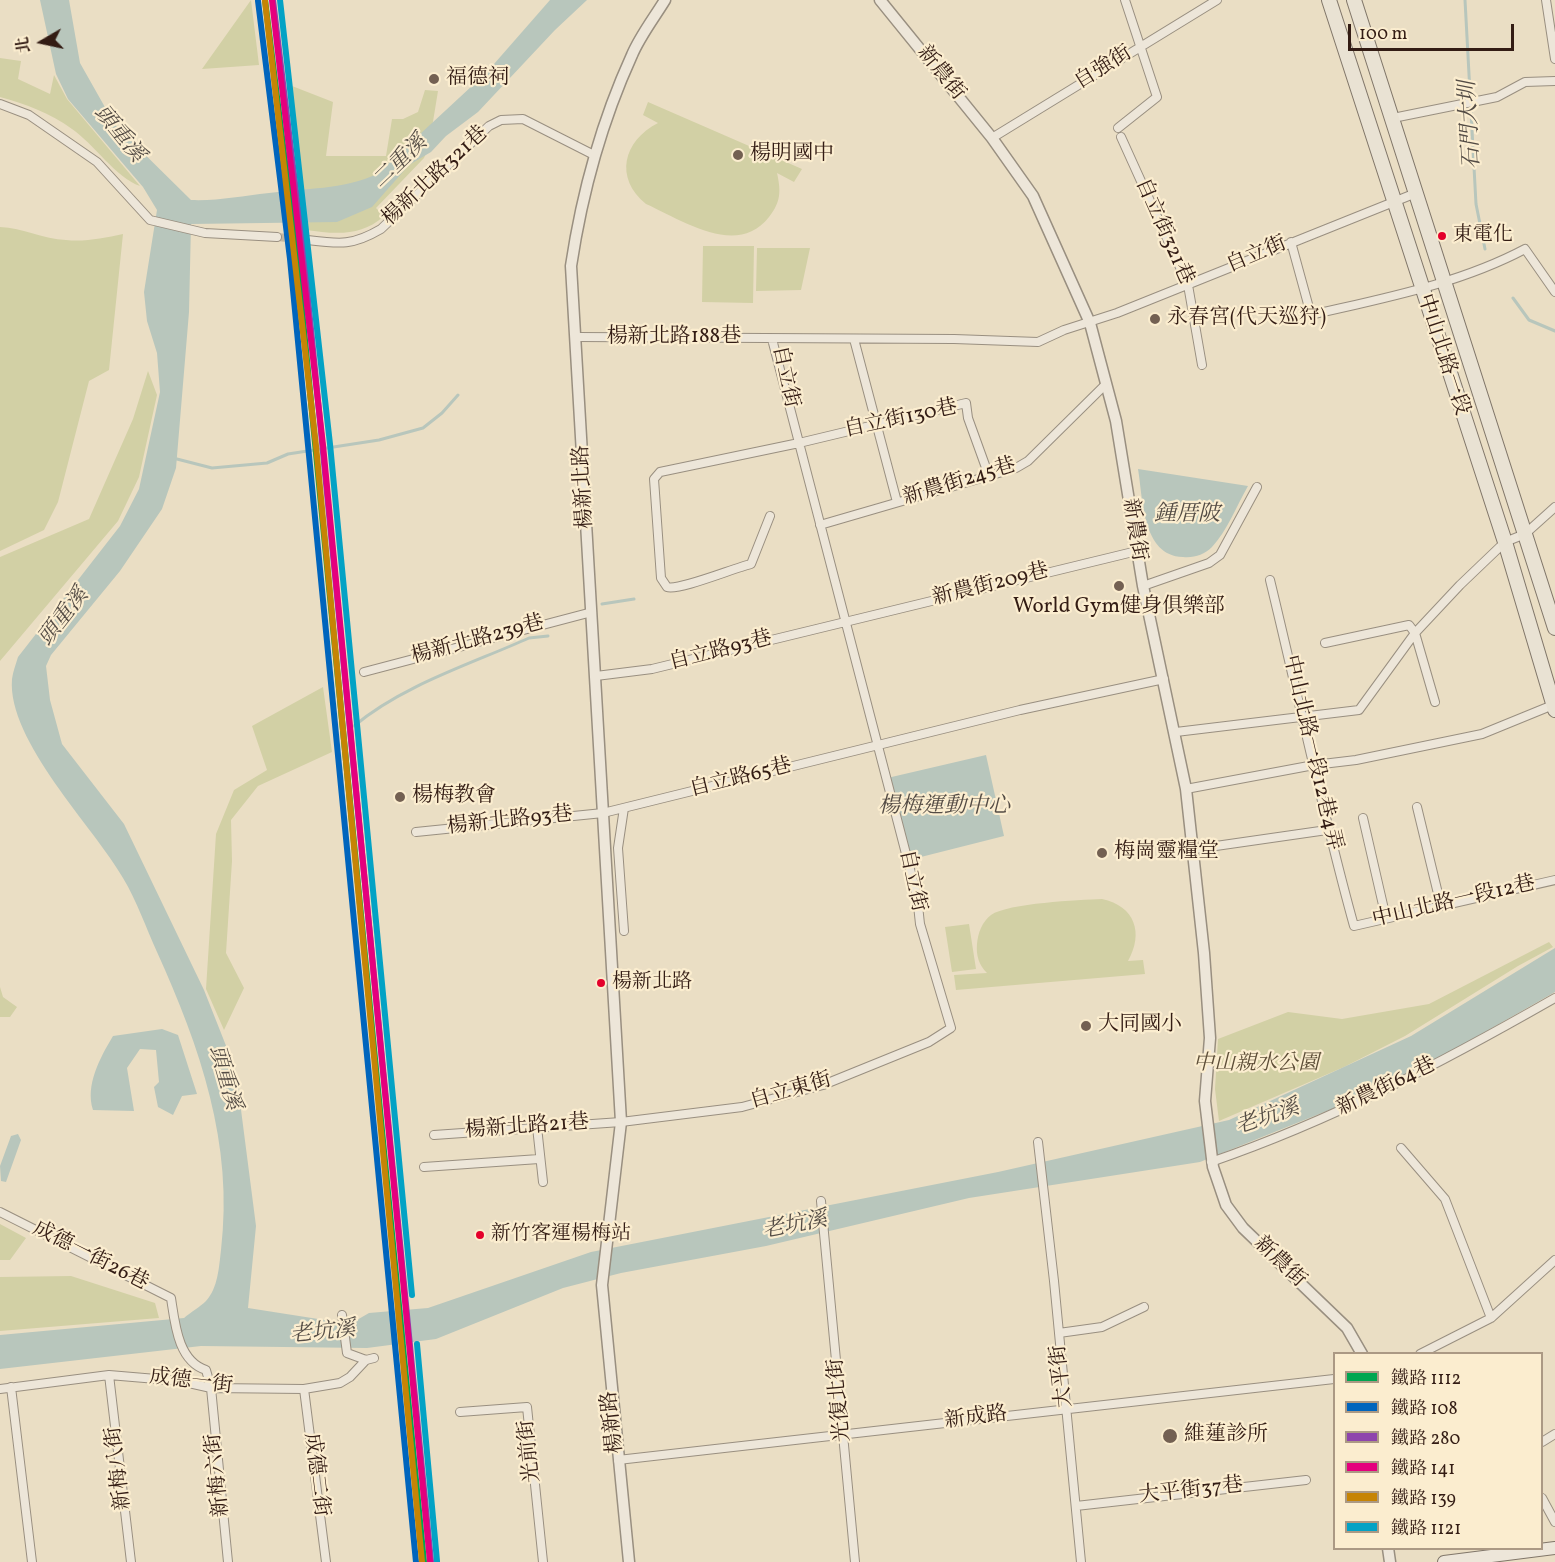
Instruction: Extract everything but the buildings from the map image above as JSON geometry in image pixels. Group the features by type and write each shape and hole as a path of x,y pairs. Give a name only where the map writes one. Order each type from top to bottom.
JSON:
{"main road":[{"name":"中山北路一段","path":"1329,0 1392,202 1505,542 1554,707"},
{"name":"中山北路一段","path":"1354,0 1393,118 1442,282 1469,356 1555,628"},
{"path":"1444,1562 1466,1556 1533,1550"}],"street":[{"name":"楊新北路","path":"606,1243 621,1122 572,266 579,211 594,155 632,54 665,0"},
{"name":"新農街","path":"880,0 992,138 1042,213 1090,323 1116,421 1143,586 1176,732 1195,849 1210,1038 1205,1101 1211,1162 1226,1206 1243,1228 1347,1328 1361,1352"},
{"path":"1125,0 1141,46"},
{"name":"自強街","path":"992,138 1217,0"},
{"path":"1546,0 1555,59"},
{"name":"自立街321巷","path":"1141,46 1157,97 1120,133 1188,285 1202,365"},
{"path":"1393,118 1497,97 1525,82 1555,81"},
{"path":"0,104 29,115 97,162 150,220 205,233 277,237"},
{"name":"楊新北路321巷","path":"308,240 341,243 360,241 381,229 489,126 501,120 523,119 594,155"},
{"name":"自立街","path":"951,1028 920,924 917,896 772,339 1038,342 1188,285 1416,193"},
{"path":"1291,242 1311,315 1421,290 1503,260 1525,249 1555,292"},
{"name":"楊新北路188巷","path":"577,337 772,339"},
{"path":"854,339 897,502"},
{"name":"新農街245巷","path":"820,525 1016,468 1028,461 1106,384"},
{"name":"自立街130巷","path":"770,516 751,564 718,573 681,588 667,586 661,578 658,563 654,479 660,472 799,443 966,403 968,418 989,476"},
{"path":"1143,586 1209,563 1220,555 1257,487"},
{"path":"1176,732 1359,710 1415,633 1505,542 1525,534 1555,507"},
{"name":"新農街209巷","path":"845,622 1137,551"},
{"name":"中山北路一段12巷4弄","path":"1270,580 1304,718 1328,830 1354,926"},
{"name":"楊新北路239巷","path":"364,672 592,612"},
{"name":"自立路93巷","path":"596,676 652,669 845,622"},
{"path":"1325,643 1409,625 1415,633 1435,702"},
{"name":"自立路65巷","path":"603,813 1164,679"},
{"path":"1186,789 1314,765 1356,760 1482,734 1554,707"},
{"path":"1417,807 1441,906"},
{"path":"624,808 618,848 624,932"},
{"name":"楊新北路93巷","path":"416,832 603,813"},
{"path":"1363,818 1386,918"},
{"path":"1195,849 1328,830"},
{"name":"中山北路一段12巷","path":"1354,926 1555,880"},
{"name":"新農街64巷","path":"1211,1162 1284,1137 1378,1093 1458,1053 1555,998"},
{"name":"自立東街","path":"621,1122 742,1107 823,1084 929,1042 951,1028"},
{"name":"楊新北路21巷","path":"434,1135 621,1122"},
{"path":"537,1127 543,1182"},
{"name":"大平街","path":"1038,1142 1081,1562"},
{"path":"1401,1148 1445,1199 1491,1318"},
{"path":"424,1167 539,1159"},
{"name":"光復北街","path":"821,1204 855,1562"},
{"name":"成德一街26巷","path":"0,1212 171,1298 184,1354 196,1367 206,1370 211,1388"},
{"name":"楊新路","path":"606,1243 603,1282 629,1562"},
{"path":"1422,1352 1491,1318 1555,1260"},
{"path":"1059,1333 1102,1327 1144,1307"},
{"name":"成德一街","path":"0,1389 109,1374 180,1381 211,1388 304,1389 340,1383 351,1377 370,1359 347,1353 342,1315"},
{"name":"新梅八街","path":"109,1374 131,1562"},
{"name":"新成路","path":"618,1460 1333,1378"},
{"path":"10,1387 32,1562"},
{"name":"新梅六街","path":"211,1388 228,1562"},
{"name":"成德二街","path":"304,1389 326,1562"},
{"name":"光前街","path":"460,1412 526,1407 543,1562"},
{"name":"大平街37巷","path":"1076,1506 1306,1480"},
{"path":"1543,1500 1555,1522"}],"green space":[{"path":"251,0 259,65 202,69"},
{"path":"0,58 21,61 18,79 50,94 54,75 67,99 140,186 122,176 80,135 64,123 38,110 0,97"},
{"path":"292,86 333,102 326,156 386,156 392,119 403,119 418,112 425,90 438,91 429,146 424,158 376,208 384,216 375,223 357,231 337,233 306,230"},
{"path":"648,102 802,169 794,182 777,173 778,201 773,212 756,229 741,235 726,235 692,226 646,204 629,183 627,160 630,150 646,131 658,123 643,115"},
{"path":"0,227 49,238 73,240 123,234 109,370 89,381 58,502 44,530 0,551"},
{"path":"703,246 754,246 753,303 702,302"},
{"path":"757,248 810,248 801,290 756,291"},
{"path":"148,371 157,395 139,477 118,521 0,661 0,557 89,519 133,419"},
{"path":"323,687 332,752 258,786 231,820 232,861 226,953 244,988 224,1030 206,989 216,834 234,790 267,770 252,726"},
{"path":"1102,899 1122,908 1129,914 1136,931 1133,951 1128,961 1143,960 1145,974 956,990 954,975 987,973 979,960 977,944 981,928 991,915 1028,905"},
{"path":"969,924 976,969 952,972 945,927"},
{"name":"中山親水公園","path":"1549,942 1553,947 1405,1036 1344,1067 1219,1121 1215,1089 1218,1039 1288,1012 1342,1019 1429,1004"},
{"path":"0,987 3,997 17,1007 10,1017 0,1017"},
{"path":"0,1224 26,1238 10,1260 0,1260"},
{"path":"71,1276 155,1303 159,1318 0,1331 0,1277"}],"water":[{"path":"40,0 69,0 80,63 117,127 191,200 201,200 324,188 351,183 377,174 487,72 550,0 587,0 555,30 478,112 446,136 431,152 409,165 372,207 337,222 191,224 189,312 176,468 162,509 120,571 51,655 46,666 50,700 62,744 124,824 204,990 236,1071 256,1226 248,1308 350,1324 369,1313 428,1308 591,1252 998,1172 1229,1120 1411,1036 1555,948 1555,992 1450,1052 1349,1102 1200,1162 969,1198 766,1246 621,1273 563,1288 436,1339 367,1348 201,1346 0,1369 0,1335 184,1318 206,1301 215,1284 219,1270 224,1211 223,1172 210,1097 200,1060 173,988 128,887 110,857 37,756 23,729 14,703 12,679 18,657 120,526 139,489 160,392 157,353 147,321 144,292 157,210 143,187 68,99 56,74"},
{"name":"鍾厝陂","path":"1138,469 1248,486 1227,526 1212,547 1199,555 1183,557 1170,554 1159,547 1152,536 1144,509"},
{"name":"楊梅運動中心","path":"986,755 1004,836 905,861 883,779"},
{"path":"162,1029 178,1035 197,1094 182,1096 173,1115 158,1107 154,1087 159,1082 156,1050 140,1049 127,1068 134,1111 93,1110 92,1081 113,1036"},
{"path":"18,1134 21,1140 6,1182 1,1181 0,1166 11,1136"}],"waterway":[{"name":"石門大圳","path":"1465,0 1476,204 1485,249"},
{"name":"石門大圳","path":"1513,298 1529,320 1555,331"},
{"path":"173,458 212,468 267,463 288,454 379,440 423,428 442,413 458,395"},
{"path":"602,604 634,599"},
{"path":"354,726 394,699 438,676 529,638 548,636"}],"tunnel":[{"path":"277,237 307,240"}],"rail line":[{"name":"1112","path":"265,0 297,258 424,1562"},
{"name":"141","path":"272,0 323,445 430,1562"},
{"name":"280","path":"273,0 304,257 431,1561"},
{"name":"1121","path":"280,0 330,444 412,1295"},
{"name":"108","path":"258,1 290,259 416,1562"},
{"name":"139","path":"265,1 316,446 422,1562"},
{"name":"1121","path":"417,1344 437,1561"}],"place":[{"name":"福德祠","path":"434,79"},
{"name":"楊明國中","path":"738,155"},
{"name":"東電化","path":"1442,236"},
{"name":"永春宮(代天巡狩)","path":"1155,319"},
{"name":"World Gym健身俱樂部","path":"1119,586"},
{"name":"楊梅教會","path":"400,797"},
{"name":"梅崗靈糧堂","path":"1102,853"},
{"name":"楊新北路","path":"601,983"},
{"name":"大同國小","path":"1086,1026"},
{"name":"新竹客運楊梅站","path":"480,1235"},
{"name":"維蓮診所","path":"1170,1436"}],"water label":[{"name":"頭重溪","path":"118,135"},
{"name":"二重溪","path":"401,163"},
{"name":"頭重溪","path":"65,618"},
{"name":"頭重溪","path":"223,1078"},
{"name":"老坑溪","path":"1268,1119"},
{"name":"老坑溪","path":"795,1227"},
{"name":"老坑溪","path":"323,1334"}]}
